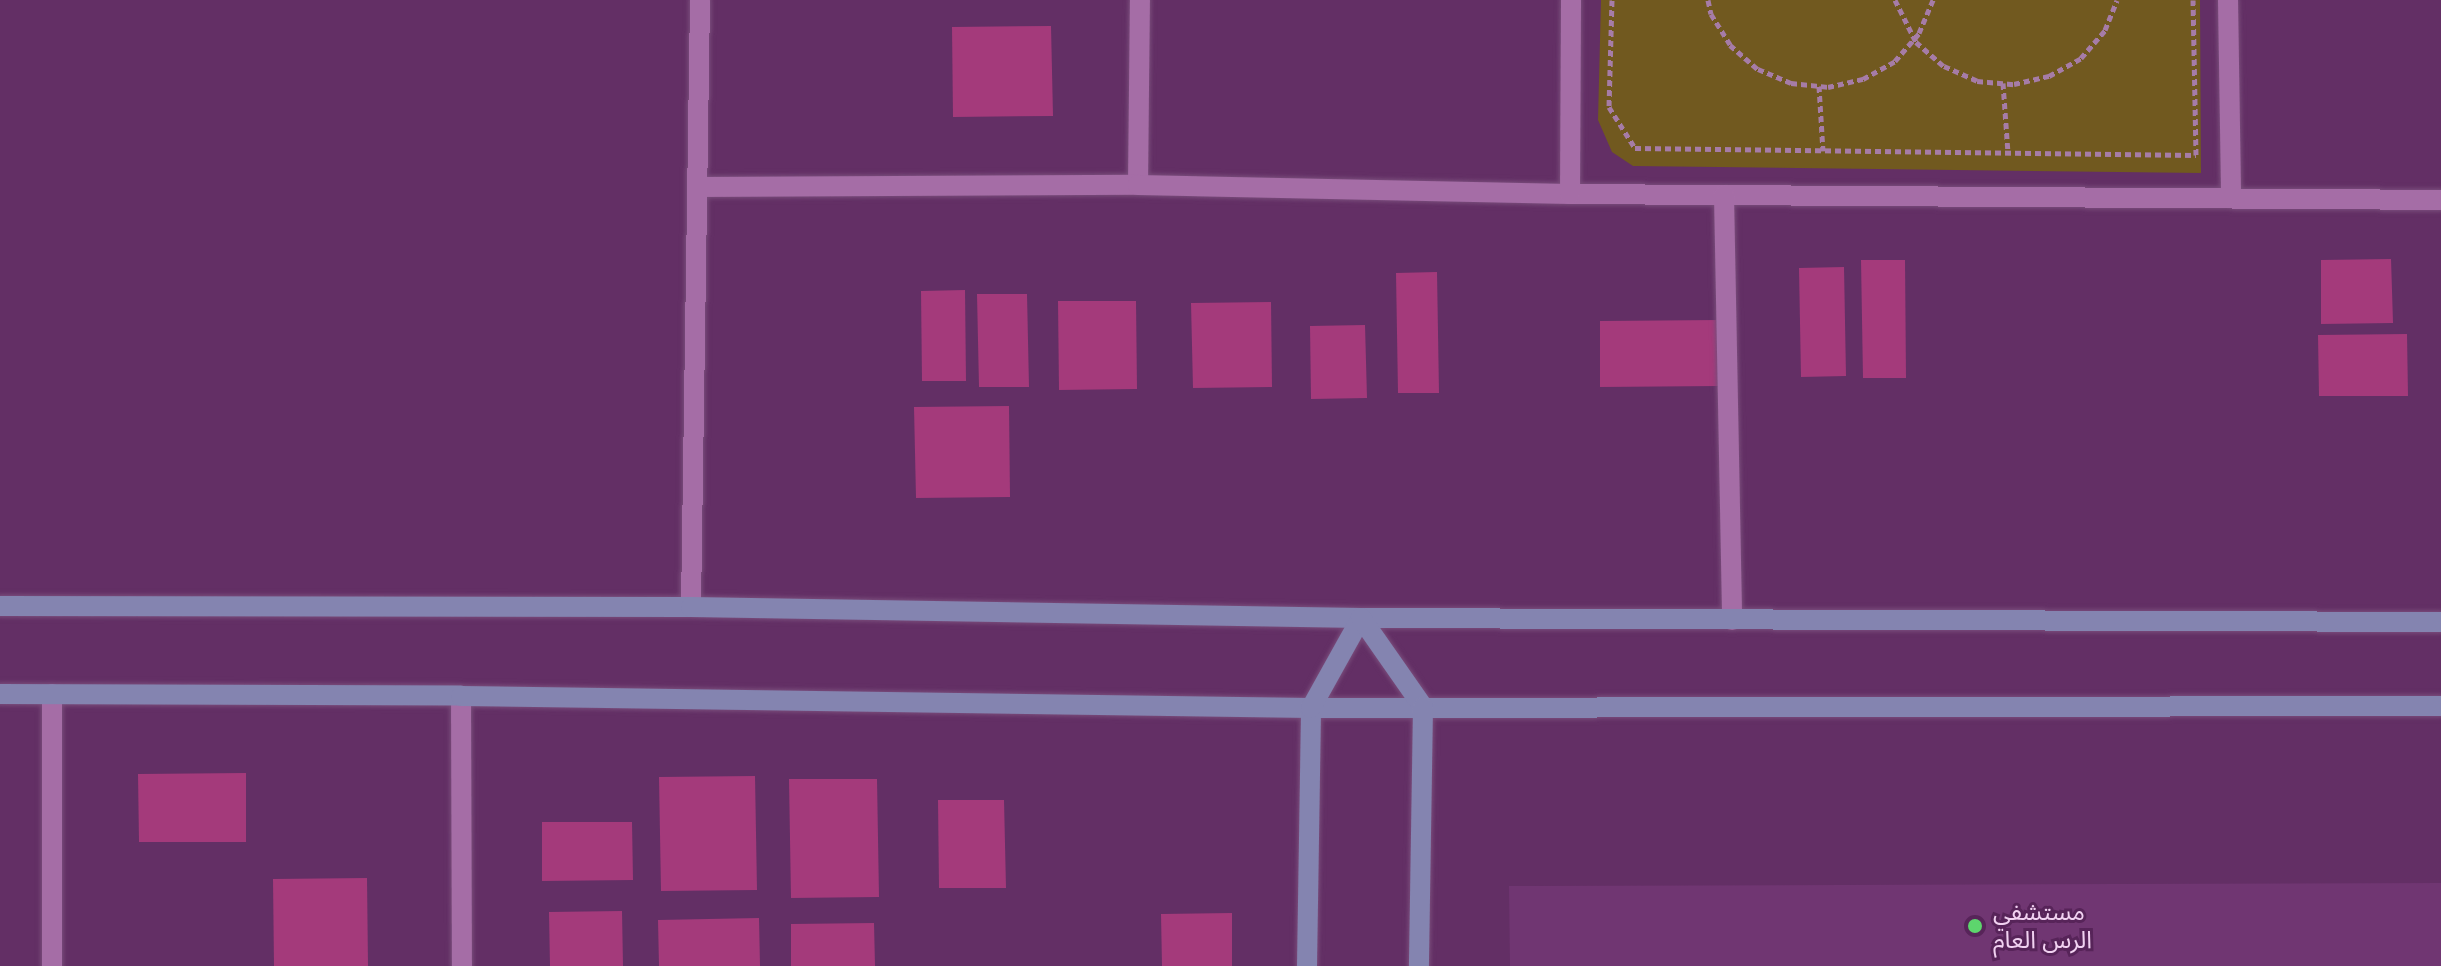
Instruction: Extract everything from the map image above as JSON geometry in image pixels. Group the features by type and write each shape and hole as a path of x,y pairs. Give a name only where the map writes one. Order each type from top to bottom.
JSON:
{"street":[{"path":"691,607 700,0"},
{"path":"1138,185 1140,0"},
{"path":"1570,194 1571,0"},
{"path":"2228,0 2231,198"},
{"path":"697,187 1138,185 1570,194 2441,200"},
{"path":"1724,195 1732,620"},
{"path":"0,606 691,607 1361,618 2441,622"},
{"path":"1361,618 1423,707 1419,966"},
{"path":"1307,966 1311,708 1361,618"},
{"path":"0,694 461,696 1311,708 2441,706"},
{"path":"52,694 52,966"},
{"path":"461,696 462,966"}],"path":[{"path":"1612,0 1609,107 1635,148 2196,155 2193,0"},
{"path":"1708,0 1711,14 1730,45 1758,69 1791,83 1819,86 1863,79 1895,61 1914,38 1933,0"},
{"path":"1895,0 1914,38 1944,66 1977,81 2003,83 2049,76 2081,58 2105,30 2117,0"},
{"path":"2003,83 2008,153"},
{"path":"1819,86 1823,151"}],"shaded area":[{"path":"1601,0 2200,0 2201,173 1633,166 1612,152 1598,120"},
{"name":"مستشفي الرس العام","path":"2441,883 2441,966 1510,966 1509,886"}],"building":[{"path":"1051,26 1053,116 953,117 952,27"},
{"path":"2391,259 2393,323 2321,324 2321,260"},
{"path":"1861,260 1905,260 1906,378 1863,378"},
{"path":"1844,267 1846,376 1801,377 1799,268"},
{"path":"1437,272 1439,393 1398,393 1396,273"},
{"path":"965,290 966,381 922,381 921,291"},
{"path":"977,294 1027,294 1029,387 979,387"},
{"path":"1058,301 1136,301 1137,389 1059,390"},
{"path":"1271,302 1272,387 1193,388 1191,303"},
{"path":"1719,320 1720,386 1600,387 1600,321"},
{"path":"1365,325 1367,398 1311,399 1310,326"},
{"path":"2407,334 2408,396 2319,396 2318,335"},
{"path":"1009,406 1010,497 916,498 914,407"},
{"path":"246,773 246,842 139,842 138,774"},
{"path":"755,776 757,890 661,891 659,777"},
{"path":"789,779 877,779 879,897 791,898"},
{"path":"938,800 1004,800 1006,888 939,888"},
{"path":"542,822 632,822 633,880 542,881"},
{"path":"367,878 368,966 274,966 273,879"},
{"path":"622,911 623,966 550,966 549,912"},
{"path":"1232,913 1232,966 1162,966 1161,914"},
{"path":"759,918 760,966 659,966 658,920"},
{"path":"874,923 875,966 791,966 791,924"}],"place":[{"name":"مستشفي الرس العام","path":"1975,926"}]}
